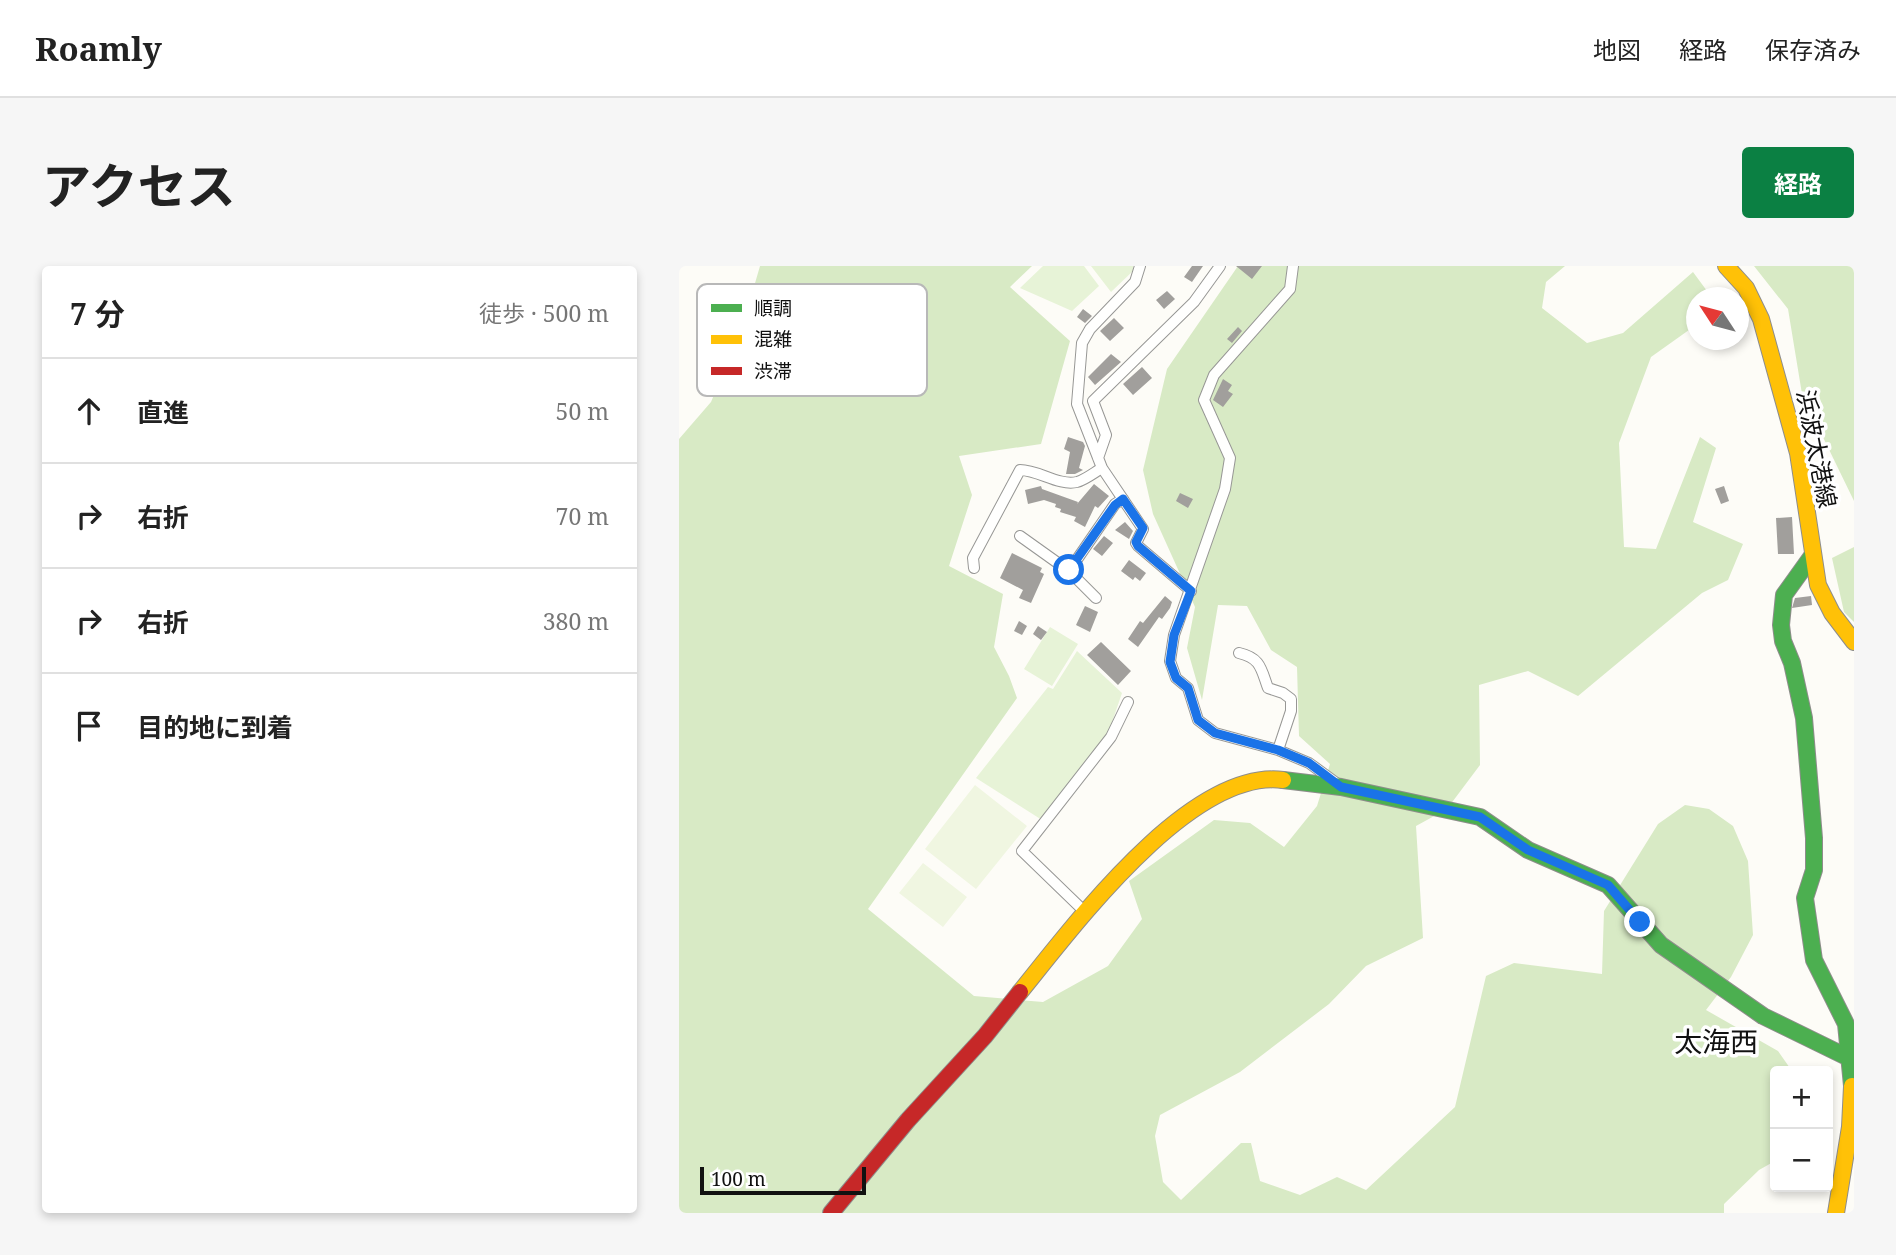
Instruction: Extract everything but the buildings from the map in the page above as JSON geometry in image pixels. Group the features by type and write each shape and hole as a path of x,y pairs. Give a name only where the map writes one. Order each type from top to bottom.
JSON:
{"street":[{"path":"1140,266 1135,282 1090,328 1082,344 1077,404 1100,463 1143,528 1136,542 1138,546 1191,591"},
{"path":"974,568 973,558 1020,470 1031,470 1066,482 1078,482 1100,463 1107,435 1093,401 1194,302 1220,266"},
{"path":"1293,266 1290,289 1214,375 1208,386 1204,400 1230,458 1225,489 1174,635 1170,662 1176,678 1188,688 1198,720 1215,733 1278,750 1309,763 1341,787"},
{"name":"浜波太港線","path":"1727,266 1746,288 1754,303 1777,373 1798,453 1812,556 1823,599 1854,642"},
{"path":"1069,570 1115,505 1123,499"},
{"path":"1020,536 1069,570 1096,598"},
{"path":"1812,556 1784,595 1781,625 1804,718 1814,838 1814,870 1805,898 1814,960 1846,1024 1852,1081 1850,1127 1836,1213"},
{"path":"1239,653 1258,661 1268,688 1291,699 1291,711 1278,750"},
{"path":"1085,912 1022,851 1111,737 1128,702"},
{"path":"831,1213 908,1120 985,1036 1085,912 1132,860 1205,802 1236,785 1269,778 1341,787 1480,817 1528,850 1608,885 1661,945 1763,1016 1849,1058"}],"green space":[{"path":"760,266 1032,266 1010,287 1070,341 1041,444 959,456 972,495 949,566 1003,594 994,647 1017,698 868,909 974,996 1043,1002 1108,966 1142,919 1129,881 1214,820 1250,823 1284,847 1317,806 1330,764 1299,736 1297,667 1271,650 1247,606 1218,605 1202,700 1187,648 1195,607 1153,514 1143,470 1167,369 1238,266 1565,266 1546,282 1542,308 1587,343 1623,333 1693,272 1704,287 1686,287 1686,332 1651,357 1619,443 1624,547 1656,549 1700,437 1716,448 1693,522 1743,544 1728,580 1702,593 1578,696 1528,671 1479,685 1480,765 1447,809 1416,826 1423,938 1366,966 1329,1004 1240,1072 1160,1115 1155,1136 1163,1182 1181,1200 1241,1143 1251,1143 1260,1181 1300,1195 1337,1177 1366,1190 1455,1107 1486,976 1514,963 1602,974 1604,911 1658,824 1685,805 1709,809 1733,826 1748,861 1753,935 1731,977 1706,1010 1778,1051 1788,1066 1770,1066 1770,1164 1759,1170 1724,1204 1724,1213 679,1213 679,439 714,396 927,396 927,284 755,284"},
{"path":"1043,266 1084,266 1099,286 1072,311 1020,288"},
{"path":"1091,266 1133,266 1134,270 1111,292"},
{"path":"1754,266 1854,266 1854,501 1802,394 1788,309"},
{"path":"1854,547 1854,622 1844,612 1832,558"},
{"path":"1050,627 1078,644 1052,686 1024,669"},
{"path":"1077,651 1122,693 1108,734 1042,820 976,778 1048,687 1053,689"},
{"path":"975,785 1027,826 976,889 925,849"},
{"path":"923,863 967,897 943,927 899,893"}],"traffic: fast":[{"path":"1812,556 1784,595 1781,625 1804,718 1814,838 1814,870 1805,898 1814,960 1846,1024 1852,1086"},
{"path":"1283,780 1341,787 1480,817 1528,850 1608,885 1661,945 1763,1016 1849,1058"}],"traffic: slow":[{"path":"1726,266 1746,288 1761,319 1798,453 1818,585 1832,613 1854,642"},
{"path":"1020,992 1102,893 1173,825 1210,799 1247,783 1283,780"},
{"path":"1836,1213 1850,1127 1852,1086"}],"traffic: jam":[{"path":"831,1213 1020,992"}],"district":[{"name":"太海西","path":"1716,1042"}],"route":[{"path":"1069,570 1105,518 1123,499 1143,528 1136,542 1138,546 1191,591 1174,635 1170,662 1176,678 1188,688 1198,720 1215,733 1278,750 1309,763 1341,787 1480,817 1512,836 1528,850 1608,885 1640,922"}]}
